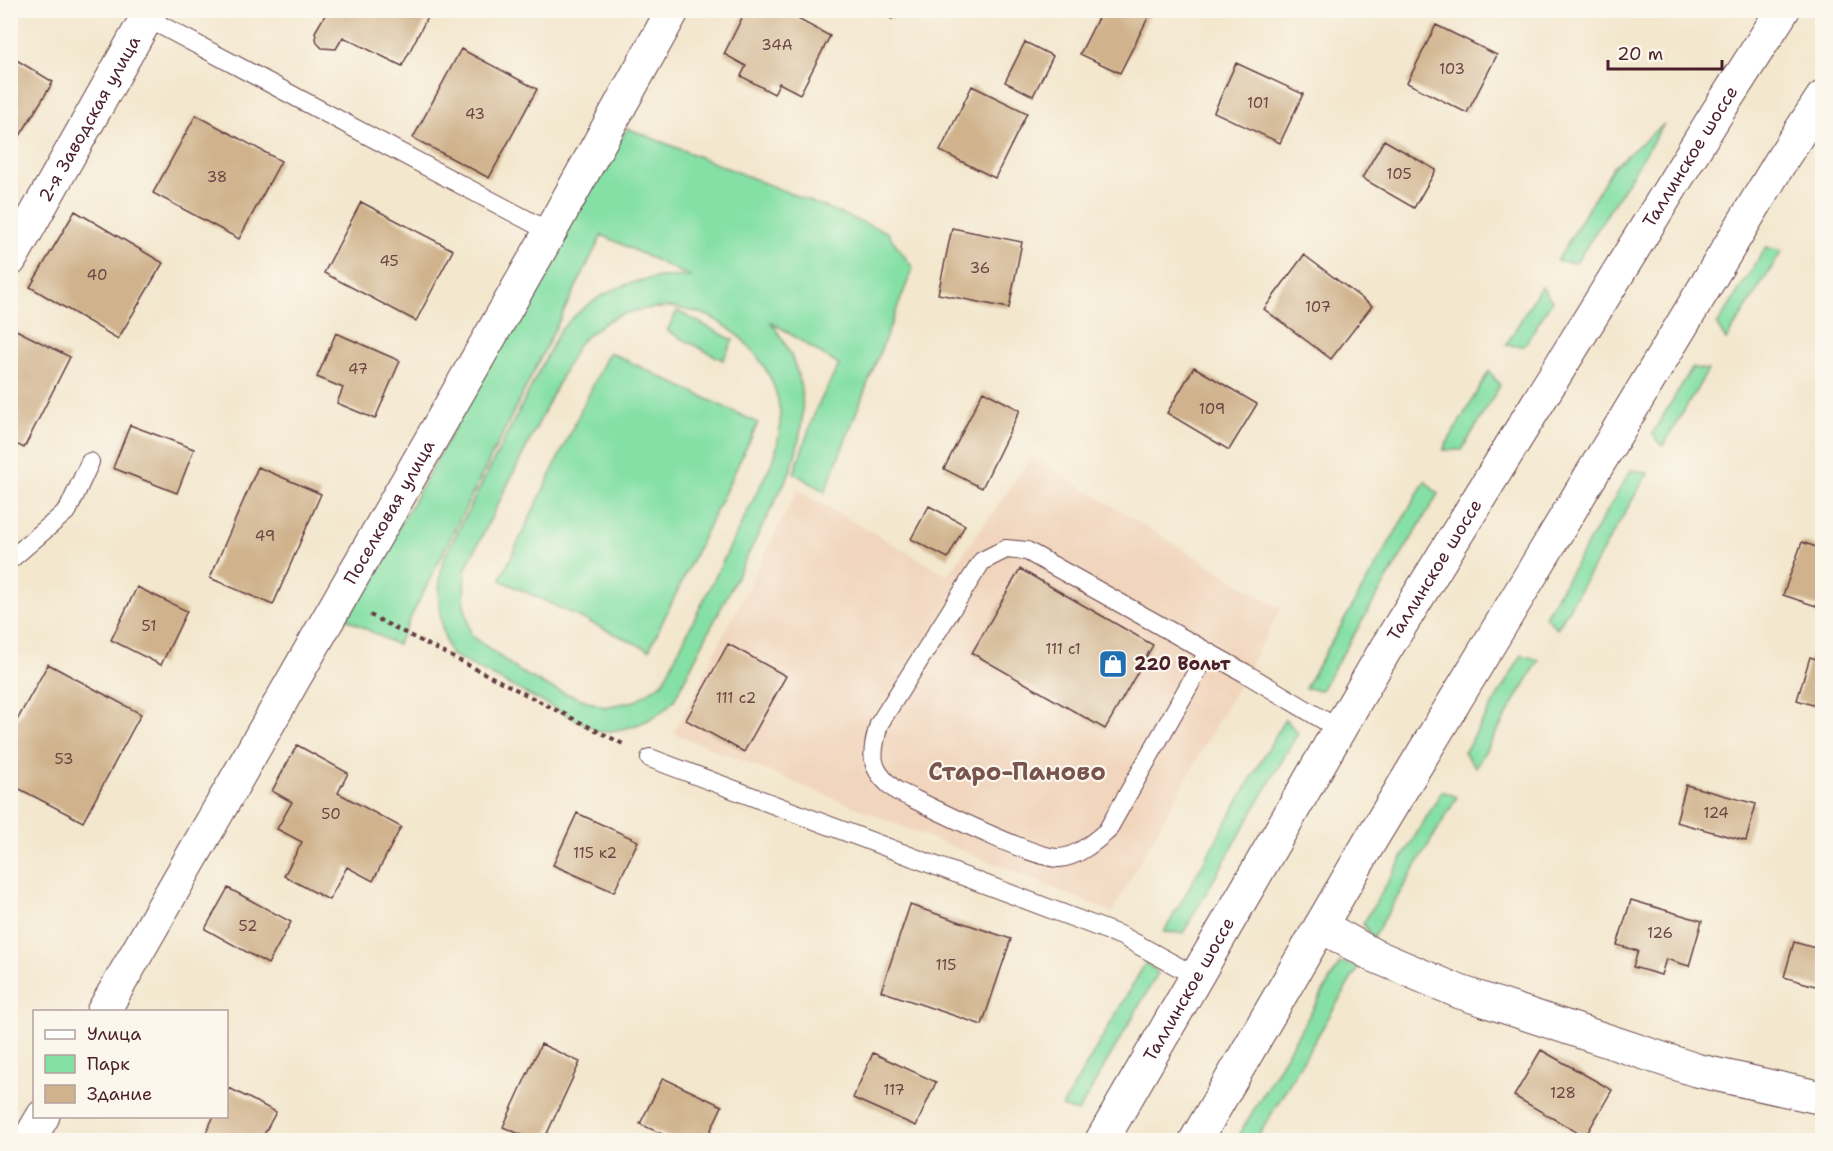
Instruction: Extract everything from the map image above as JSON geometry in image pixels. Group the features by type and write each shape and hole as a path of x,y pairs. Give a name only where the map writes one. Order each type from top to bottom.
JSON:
{"main road":[{"name":"Поселковая улица","path":"104,1010 550,232 673,10"},
{"name":"Таллинское шоссе","path":"1102,1140 1391,640 1783,10"},
{"name":"2-я Заводская улица","path":"10,260 149,14"},
{"path":"1196,1140 1321,926 1607,449 1822,98"},
{"path":"1321,926 1372,955 1460,992 1696,1070 1822,1098"},
{"path":"29,1140 42,1118"}],"lane":[{"path":"149,14 550,232"},
{"path":"10,560 68,510 90,462"},
{"path":"1208,652 1107,831 1085,848 1059,858 1032,852 897,791 879,778 871,752 879,724 982,561 1006,549 1027,551 1208,652 1340,730"},
{"path":"650,758 1122,936 1197,977"}],"path":[{"path":"400,632 650,758"}],"shaded area":[{"path":"1032,457 1281,609 1112,912 674,733 797,490 948,575"}],"green space":[{"path":"1664,124 1576,263 1557,261 1613,167"},
{"path":"627,128 887,232 913,268 825,492 794,473 816,409 839,365 770,321 792,358 802,394 801,431 790,472 674,700 667,708 641,724 600,732 450,654 441,619 439,584 443,560 559,332 587,306 618,288 653,278 691,277 602,235 397,645 347,619 572,220","holes":["670,307 706,315 721,323 748,345 759,359 775,390 779,407 778,440 775,456 663,682 635,701 604,707 548,687 519,671 471,635 464,604 465,570 578,344 610,319 630,312"]},
{"path":"1766,247 1782,251 1726,340 1717,325"},
{"path":"1541,286 1552,301 1524,346 1506,345"},
{"path":"677,311 733,340 723,360 667,331"},
{"path":"609,352 758,423 649,650 500,580"},
{"path":"1692,368 1708,370 1663,446 1652,434"},
{"path":"1489,371 1500,385 1462,450 1443,450"},
{"path":"1631,470 1648,473 1557,629 1545,616"},
{"path":"1425,481 1438,494 1321,690 1305,688"},
{"path":"1522,655 1539,660 1476,767 1464,753"},
{"path":"1285,719 1298,733 1183,933 1164,932"},
{"path":"1442,791 1457,797 1373,938 1363,924"},
{"path":"1146,962 1158,973 1078,1112 1062,1107"},
{"path":"1340,963 1359,966 1256,1140 1236,1140"}],"building":[{"path":"328,10 431,10 402,66 343,37 336,49 322,48 317,43 315,32"},
{"path":"746,10 781,10 830,36 800,94 779,83 774,94 741,76 746,66 724,54"},
{"path":"875,10 896,10 892,19"},
{"path":"1102,10 1152,10 1120,73 1080,54"},
{"path":"1436,25 1497,55 1467,113 1407,83"},
{"path":"1025,42 1053,56 1033,96 1005,82"},
{"path":"461,49 537,89 489,178 413,138"},
{"path":"10,56 53,82 12,149 10,148"},
{"path":"1236,63 1303,94 1280,143 1214,112"},
{"path":"972,86 1027,113 995,178 940,151"},
{"path":"196,115 281,161 239,239 153,193"},
{"path":"1384,140 1436,170 1414,208 1362,178"},
{"path":"361,202 453,250 416,321 324,273"},
{"path":"75,211 163,263 118,339 30,287"},
{"path":"952,228 1022,242 1009,308 938,294"},
{"path":"1304,255 1372,306 1331,359 1264,309"},
{"path":"10,327 70,357 24,448 10,441"},
{"path":"336,333 400,361 375,419 337,403 343,388 317,377"},
{"path":"1194,367 1257,404 1229,450 1167,413"},
{"path":"983,391 1020,410 982,488 944,469"},
{"path":"130,425 194,449 177,493 113,468"},
{"path":"258,467 321,494 273,605 210,578"},
{"path":"929,506 965,525 948,558 911,539"},
{"path":"1802,542 1822,549 1822,608 1783,595"},
{"path":"1020,569 1153,645 1105,729 972,653"},
{"path":"137,587 187,611 161,665 111,640"},
{"path":"728,644 786,676 744,752 686,720"},
{"path":"1810,657 1822,661 1822,708 1797,700"},
{"path":"48,664 141,714 83,822 10,784 10,733"},
{"path":"297,745 348,773 338,793 401,827 373,881 347,867 329,900 284,876 302,842 277,829 292,802 272,791"},
{"path":"1686,785 1756,804 1746,841 1676,822"},
{"path":"577,813 638,841 614,892 553,865"},
{"path":"228,888 291,922 268,964 205,929"},
{"path":"1631,900 1702,921 1689,966 1666,959 1661,975 1633,967 1638,951 1617,945"},
{"path":"910,905 1011,939 982,1025 881,991"},
{"path":"1794,942 1822,950 1822,988 1784,977"},
{"path":"541,1044 580,1062 544,1140 534,1140 503,1127"},
{"path":"1541,1050 1612,1090 1585,1137 1514,1096"},
{"path":"873,1053 936,1082 916,1126 853,1098"},
{"path":"663,1078 722,1106 706,1140 675,1140 640,1124"},
{"path":"229,1088 276,1112 261,1140 210,1140 204,1137 213,1118 228,1118"}],"place":[{"name":"220 Вольт","path":"1113,664"}],"district":[{"name":"Старо-Паново","path":"1017,772"}]}
